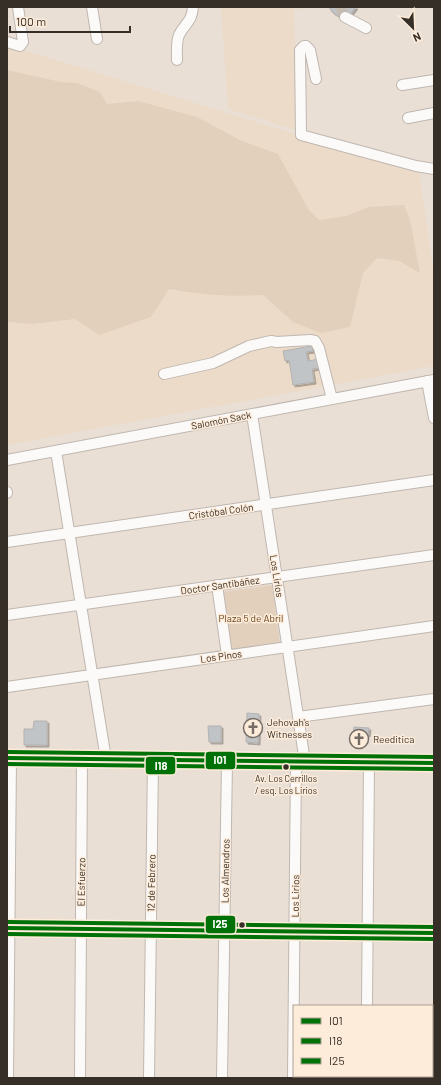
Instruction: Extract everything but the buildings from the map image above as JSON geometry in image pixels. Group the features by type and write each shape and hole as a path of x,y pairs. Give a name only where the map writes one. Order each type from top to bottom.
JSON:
{"street":[{"path":"7,42 22,45 23,41 18,7"},
{"path":"92,7 97,39"},
{"path":"177,60 179,35 189,23 193,7"},
{"path":"345,17 366,28"},
{"path":"316,79 310,50 304,46 300,50 301,134 416,166 434,169"},
{"path":"402,85 434,80"},
{"path":"408,118 434,114"},
{"path":"164,374 213,363 249,346 271,341 310,340 315,341 319,348 332,399"},
{"path":"430,380 434,418"},
{"name":"Salomón Sack","path":"7,460 430,380"},
{"name":"Los Lirios","path":"252,414 298,718 300,762 294,931 293,1005"},
{"path":"56,451 106,759"},
{"name":"Cristóbal Colón","path":"7,542 434,480"},
{"name":"Doctor Santibáñez","path":"7,615 434,555"},
{"path":"217,585 226,655"},
{"name":"Los Pinos","path":"7,686 434,626"},
{"path":"298,718 434,699"},
{"path":"8,1078 9,758 434,763"},
{"name":"El Esfuerzo","path":"80,1078 82,759"},
{"name":"12 de Febrero","path":"149,1078 153,760"},
{"name":"Los Almendros","path":"222,1078 227,761"},
{"path":"367,1005 369,762"},
{"path":"8,928 434,933"}],"shaded area":[{"path":"221,7 329,7 294,9 299,131 228,109"},
{"path":"7,45 419,172 434,274 434,366 7,445"}],"green space":[{"path":"7,70 61,82 77,83 100,92 107,104 138,101 197,117 242,141 278,154 309,210 319,220 346,216 369,207 404,205 410,220 420,273 399,261 377,258 363,273 350,327 321,333 293,322 263,295 216,295 169,289 151,317 99,335 75,319 32,324 7,322"},
{"name":"Plaza 5 de Abril","path":"272,585 280,644 231,651 222,592"}],"tunnel":[{"path":"340,7 345,17"}],"transit line":[{"name":"I25","path":"7,752 434,757"},
{"name":"I01","path":"7,758 434,763"},
{"name":"I18","path":"7,764 434,769"},
{"name":"I25","path":"7,922 434,927"},
{"name":"I01","path":"7,928 434,933"},
{"name":"I18","path":"7,934 434,939"}],"place":[{"name":"Jehovah's Witnesses","path":"253,728"},
{"name":"Reeditica","path":"359,739"},
{"name":"Av. Los Cerrillos / esq. Los Lirios","path":"286,767"}]}
